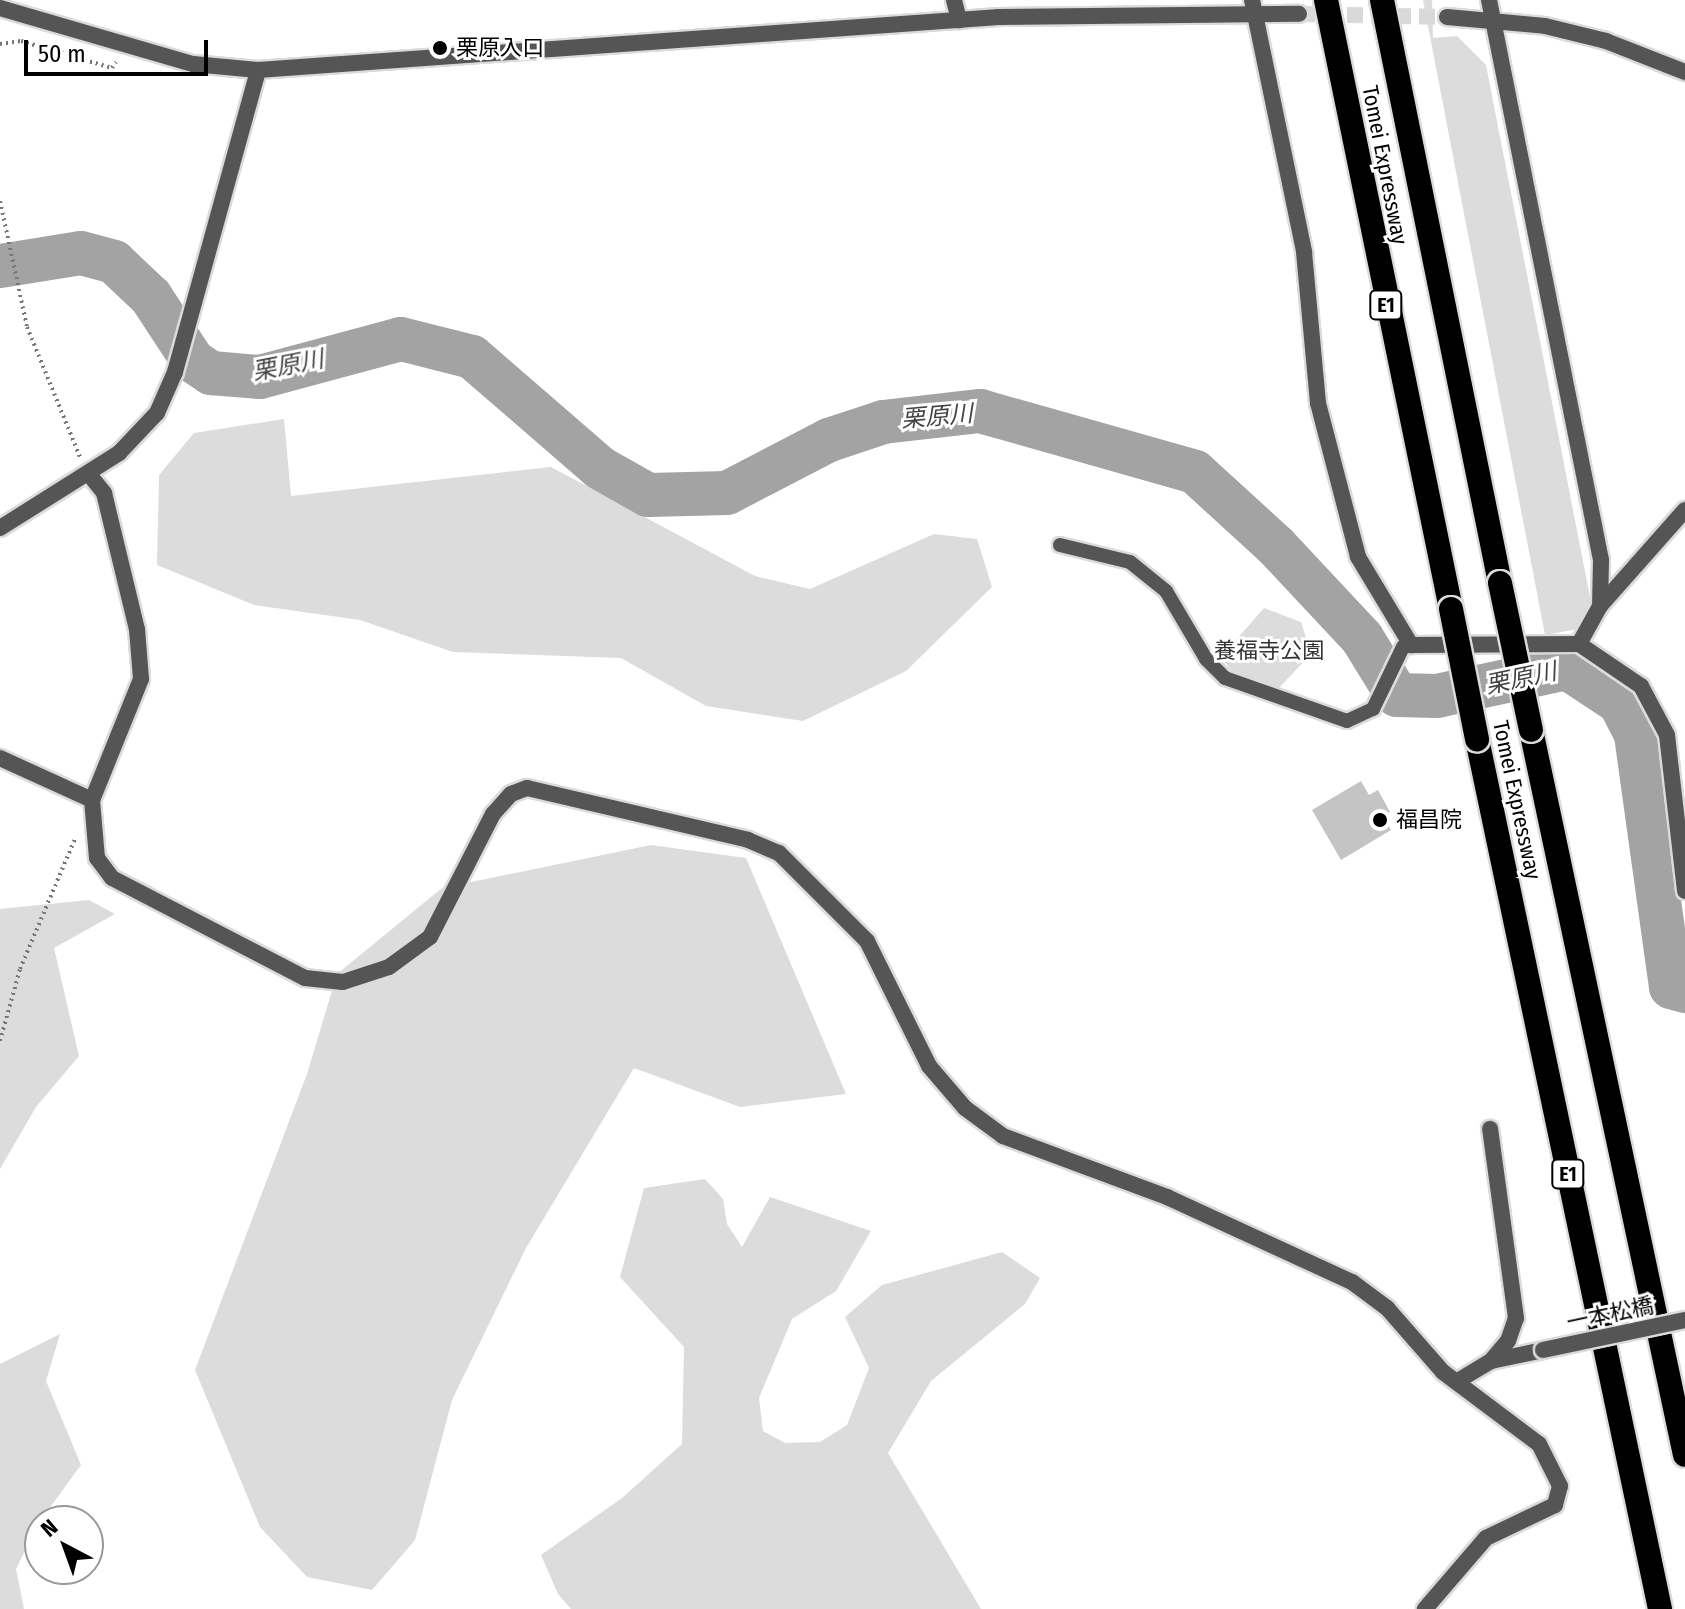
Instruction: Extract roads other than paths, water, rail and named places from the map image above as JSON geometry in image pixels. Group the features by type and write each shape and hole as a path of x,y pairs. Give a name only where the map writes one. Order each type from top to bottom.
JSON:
{"highway":[{"name":"Tomei Expressway","path":"1326,0 1660,1609"},
{"name":"Tomei Expressway","path":"1382,0 1500,583 1685,1455"}],"street":[{"path":"954,0 959,20"},
{"path":"1489,0 1601,560 1600,606"},
{"path":"1253,6 1304,252 1318,403 1341,508 1358,557 1407,646 1579,644 1613,662 1654,707 1667,735 1680,805 1685,891"},
{"path":"0,8 193,64 258,70 959,20 1253,6 1299,14"},
{"path":"1447,17 1491,18 1606,41 1685,72"},
{"path":"0,528 88,473 139,436 175,372 258,70"},
{"path":"88,473 104,493 137,629 141,679 92,800 97,858 112,878 305,978 325,982 377,973 430,937 493,814 511,794 527,788 762,845 797,867 867,941 929,1066 965,1108 1003,1136 1167,1197 1352,1282 1387,1308 1456,1382 1539,1444 1560,1486 1555,1505 1486,1538 1425,1609"},
{"path":"1579,644 1600,606 1685,510"},
{"path":"0,758 92,800"},
{"path":"1456,1382 1491,1361 1508,1341 1516,1318 1490,1129"},
{"name":"一本松橋","path":"1491,1361 1685,1320"}],"lane":[{"path":"1060,545 1130,562 1166,591 1206,659 1225,678 1347,721 1361,719 1378,700 1407,646"}],"waterway":[{"name":"栗原川","path":"0,266 81,253 114,262 151,297 193,361 211,373 260,377 401,339 472,357 600,468 648,495 727,493 829,440 883,422 980,411 1195,472 1276,546 1362,638 1397,695 1437,696 1567,668 1620,703 1636,735 1671,987 1685,991"}],"tunnel":[{"path":"1299,14 1447,17"}],"place":[{"name":"栗原入口","path":"440,48"},
{"name":"福昌院","path":"1380,820"}],"park label":[{"name":"養福寺公園","path":"1269,651"}]}
